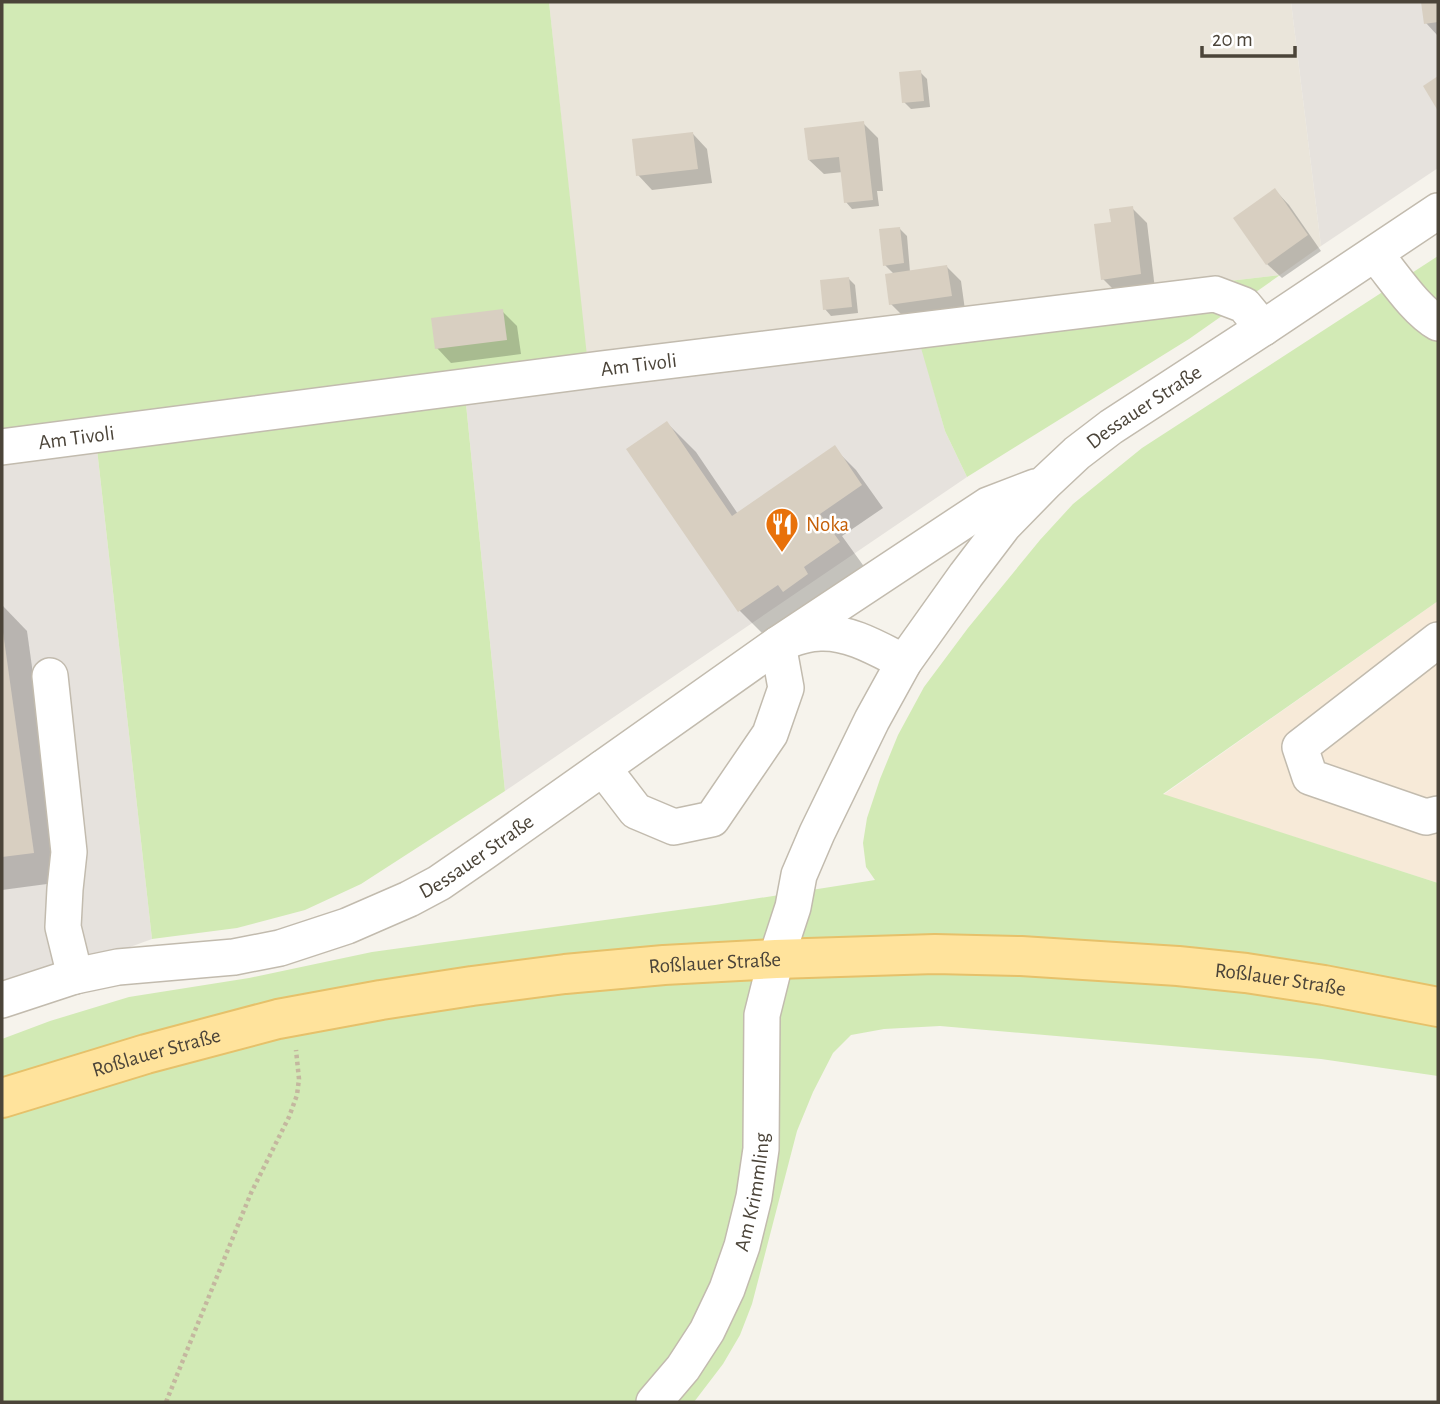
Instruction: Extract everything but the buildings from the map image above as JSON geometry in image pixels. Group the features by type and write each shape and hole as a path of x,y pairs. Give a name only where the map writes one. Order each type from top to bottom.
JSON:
{"main road":[{"name":"Roßlauer Straße","path":"2,1098 146,1054 278,1019 472,986 664,965 948,954 1021,956 1245,973 1438,1007"}],"street":[{"name":"Dessauer Straße","path":"776,959 793,907 799,875 872,720 904,662 1004,525 1077,453 1111,426 1438,211"},
{"path":"1375,254 1415,303 1438,323"},
{"name":"Am Tivoli","path":"2,447 601,369 1214,294 1244,305 1263,328"},
{"path":"603,768 636,811 674,827 712,819 770,734 786,688 778,644 988,505 1045,484"},
{"name":"Dessauer Straße","path":"2,1000 75,976 118,967 233,957 280,948 347,926 409,899 439,883 778,644 820,633 844,635 904,662"},
{"path":"1435,648 1300,747 1310,777 1426,817 1438,814"},
{"path":"50,676 69,852 63,927 75,976"},
{"name":"Am Krimmling","path":"654,1402 683,1368 707,1331 727,1289 742,1246 754,1197 761,1149 762,1016 776,959"}],"path":[{"path":"166,1402 251,1193 289,1117 297,1095 299,1079 296,1046"}],"shaded area":[{"path":"549,2 1291,2 1321,246 1280,275 586,356"},
{"path":"1291,2 1438,2 1438,168 1321,246"},
{"path":"920,341 945,431 967,477 505,791 466,404"},
{"path":"97,449 152,939 2,987 2,462"},
{"path":"1438,601 1438,883 1163,795"}],"green space":[{"path":"2,2 549,2 587,356 1280,275 1189,339 967,477 945,431 919,341 466,404 505,791 361,884 305,910 237,928 152,939 97,449 2,462"},
{"path":"1438,256 1438,601 1163,794 1438,883 1438,1076 1321,1059 940,1026 884,1029 851,1035 833,1053 797,1131 752,1304 740,1335 723,1364 694,1402 2,1402 2,1039 129,997 249,978 372,952 875,880 866,867 863,843 867,818 898,735 924,687 1040,540 1073,504 1142,448"}],"place":[{"name":"Noka","path":"782,554"}]}
